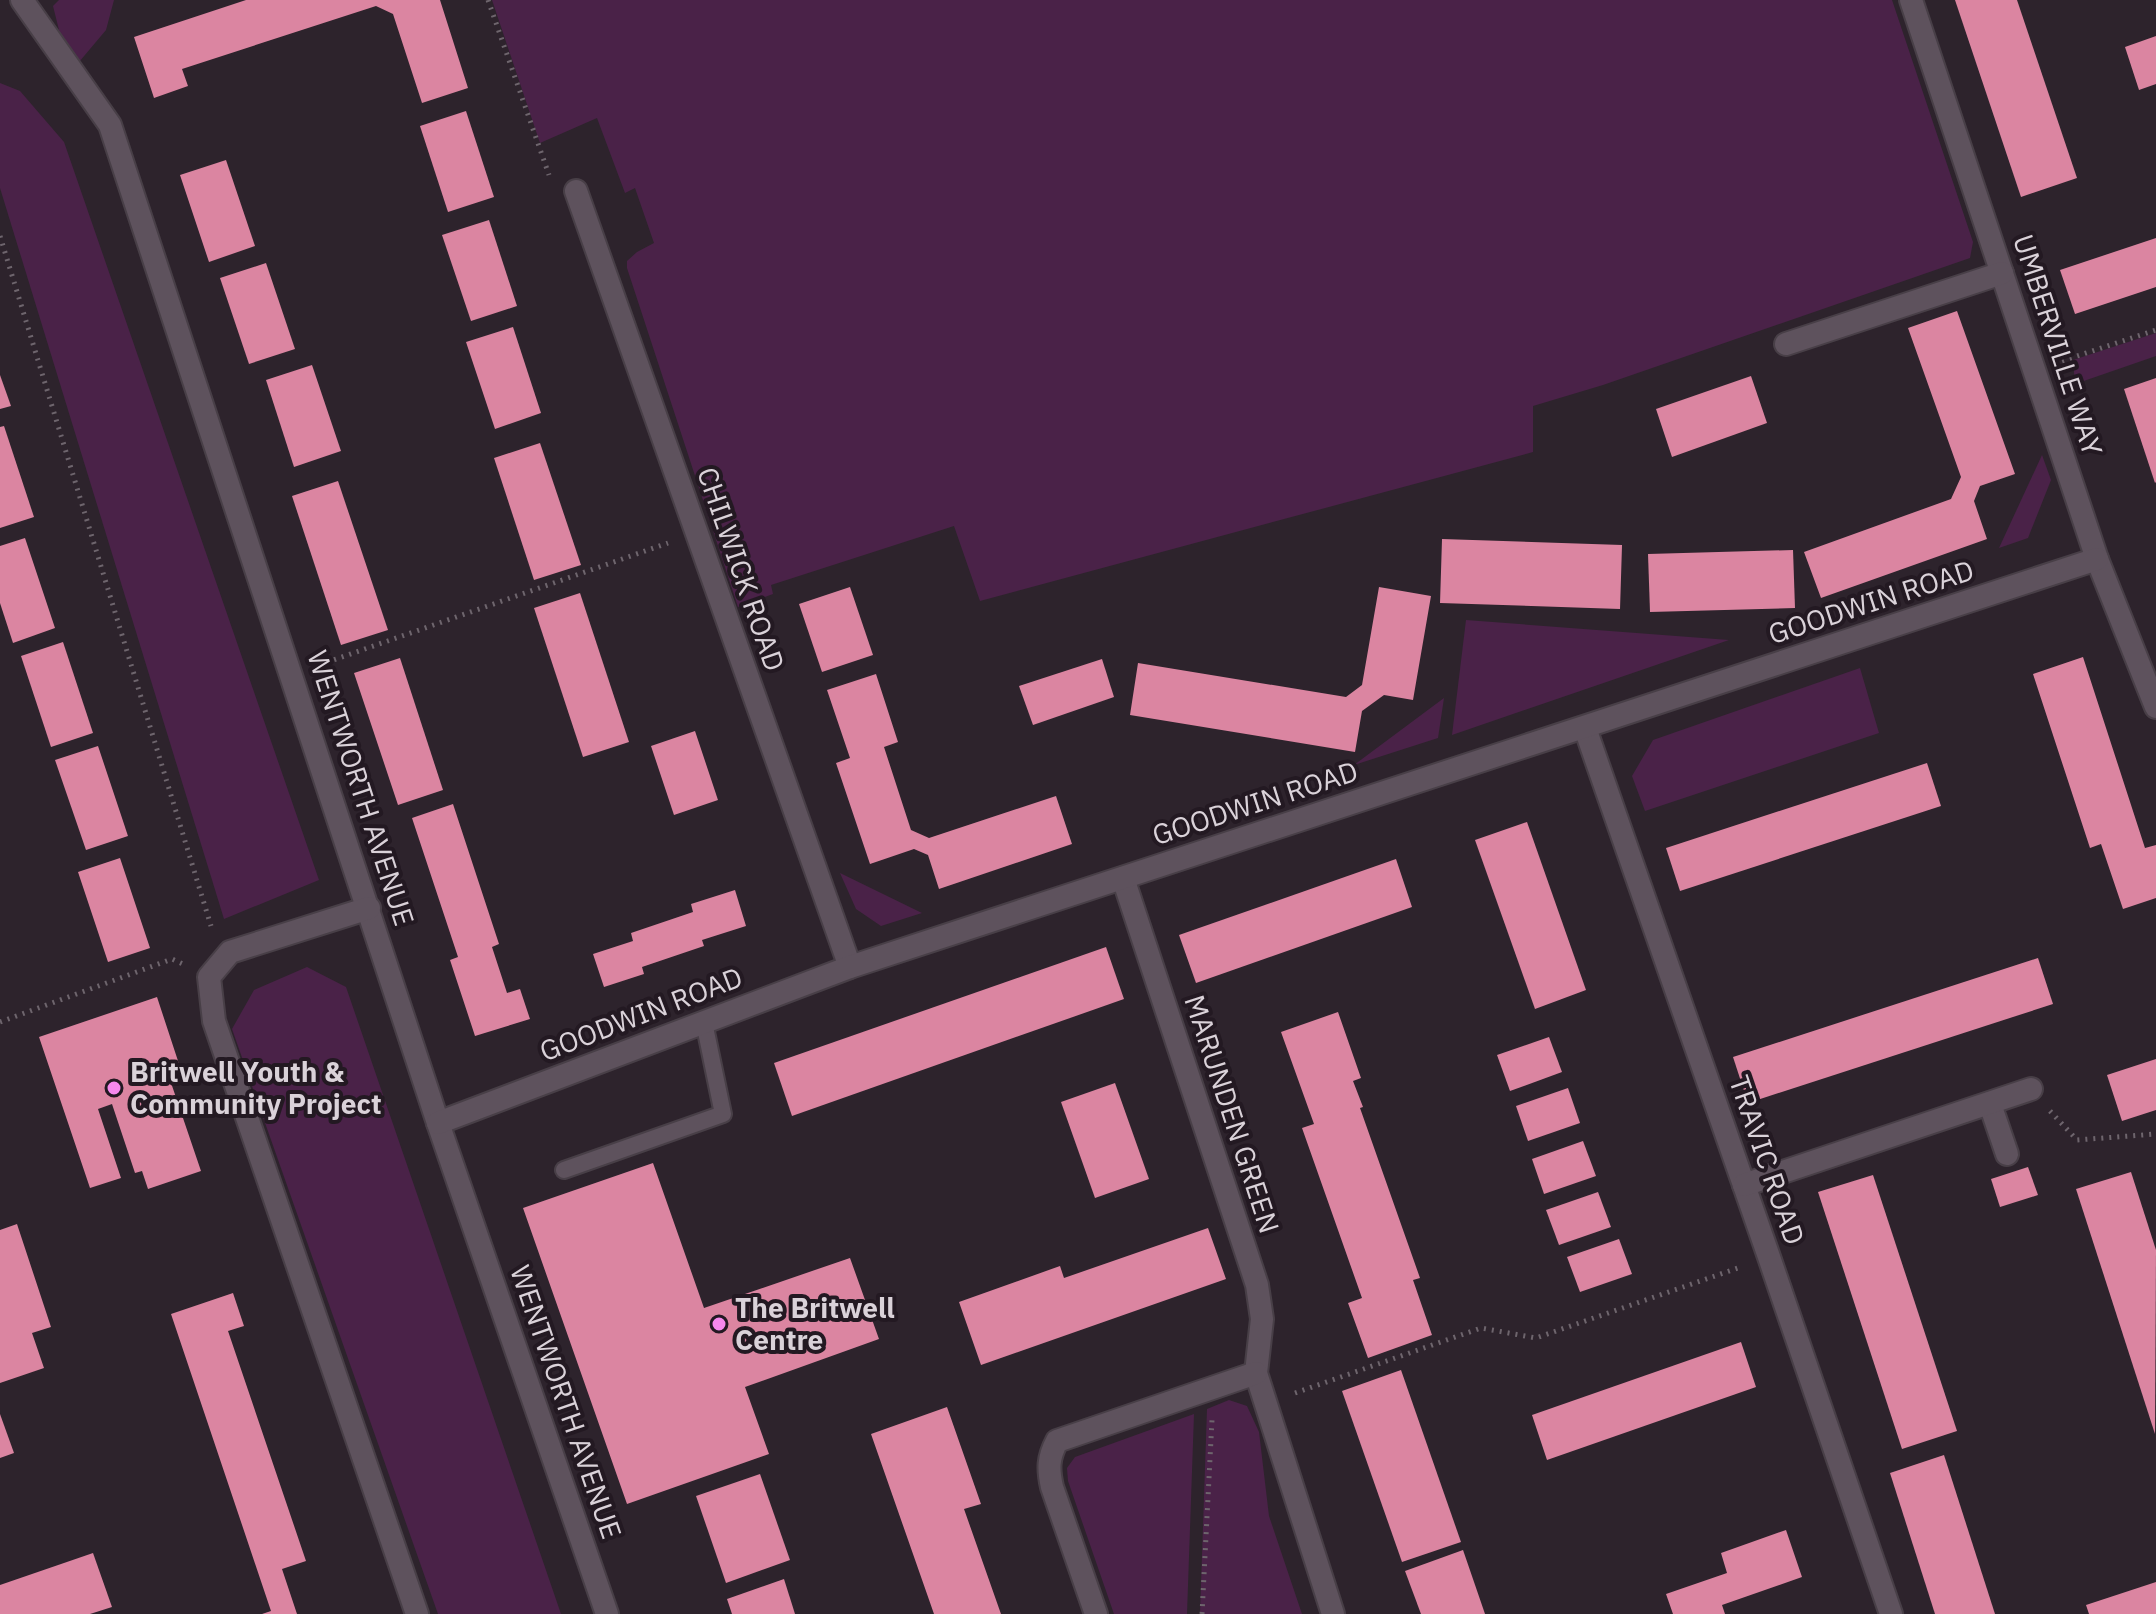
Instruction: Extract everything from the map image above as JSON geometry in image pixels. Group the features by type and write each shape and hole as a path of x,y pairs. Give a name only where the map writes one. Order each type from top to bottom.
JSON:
{"street":[{"name":"WENTWORTH AVENUE","path":"22,0 110,125 438,1123 607,1614"},
{"name":"UMBERVILLE WAY","path":"1911,0 2097,559 2156,707"},
{"name":"CHILWICK ROAD","path":"576,191 850,967"},
{"path":"1786,344 2002,273"},
{"name":"GOODWIN ROAD","path":"438,1123 850,967 2097,559"},
{"name":"TRAVIC ROAD","path":"1585,728 1891,1614"},
{"name":"MARUNDEN GREEN","path":"1123,878 1257,1285 1262,1319 1256,1373 1333,1614"},
{"path":"369,908 230,952 215,969 214,1021 417,1614"},
{"path":"1744,1185 2031,1089"},
{"path":"1990,1104 2007,1154"},
{"path":"1096,1614 1052,1487 1048,1468 1050,1454 1057,1441 1256,1373"}],"lane":[{"path":"564,1170 723,1114 704,1022"}],"path":[{"path":"488,0 557,198 576,191"},
{"path":"0,236 215,969 172,959 0,1022"},
{"path":"2034,370 2156,330"},
{"path":"291,674 697,533"},
{"path":"2031,1089 2077,1140 2156,1134"},
{"path":"1266,1403 1481,1328 1536,1338 1769,1257"},
{"path":"1202,1614 1214,1387"}],"shaded area":[{"path":"59,0 114,0 106,30 79,62 61,38 53,6"},
{"path":"492,0 1892,0 1973,242 1970,258 1603,385 1533,406 1533,452 980,601 954,526 771,585 773,594 738,607 627,268 627,261 654,243 635,188 625,193 597,118 540,143"},
{"path":"0,83 20,91 64,142 319,880 224,919 0,188"},
{"path":"2156,333 2156,356 2075,384 2073,360"},
{"path":"2042,455 2051,480 2028,538 1999,548"},
{"path":"1466,620 1729,640 1452,735"},
{"path":"1860,668 1879,733 1645,811 1632,776 1653,740"},
{"path":"1444,698 1438,738 1354,765"},
{"path":"840,873 922,913 881,926 856,909"},
{"path":"307,967 346,987 561,1614 438,1614 232,1029 254,990"},
{"path":"1229,1400 1247,1406 1259,1432 1269,1516 1302,1614 1200,1614 1207,1409"},
{"path":"1194,1414 1187,1614 1114,1614 1068,1481 1067,1468 1075,1457"}],"building":[{"path":"246,0 440,0 468,88 422,103 393,14 376,6 182,69 188,86 154,98 134,37"},
{"path":"1955,0 2017,0 2077,178 2021,197"},
{"path":"2156,36 2156,84 2139,90 2125,47"},
{"path":"466,111 494,197 448,212 420,126"},
{"path":"226,160 255,246 209,262 180,175"},
{"path":"489,220 517,306 471,321 442,235"},
{"path":"2156,238 2156,287 2075,314 2060,270"},
{"path":"266,263 295,349 249,364 220,278"},
{"path":"1957,311 2015,474 1980,486 1974,501 1987,539 1821,598 1804,552 1951,499 1961,477 1908,328"},
{"path":"513,327 541,413 495,429 466,342"},
{"path":"312,365 341,451 294,467 266,380"},
{"path":"0,375 11,406 0,409"},
{"path":"1751,376 1767,423 1672,457 1656,409"},
{"path":"2156,378 2156,482 2155,483 2124,389"},
{"path":"4,426 34,517 0,528 0,427"},
{"path":"540,443 581,565 534,580 494,458"},
{"path":"338,481 388,630 341,645 292,496"},
{"path":"25,538 55,628 13,643 0,603 0,546"},
{"path":"1442,539 1622,545 1620,609 1440,603"},
{"path":"1793,550 1795,608 1650,612 1648,554"},
{"path":"850,587 873,655 822,672 799,604"},
{"path":"1379,587 1431,596 1413,700 1384,695 1362,711 1355,752 1130,715 1138,663 1346,697 1362,685"},
{"path":"580,593 629,742 583,757 534,608"},
{"path":"63,642 93,733 51,747 21,656"},
{"path":"2083,657 2145,848 2156,845 2156,898 2123,909 2101,844 2090,848 2033,674"},
{"path":"400,658 443,790 398,805 354,673"},
{"path":"1102,659 1114,697 1033,725 1019,686"},
{"path":"876,674 898,742 884,747 911,830 929,838 1056,796 1072,844 939,889 928,855 914,849 870,864 836,763 850,758 827,690"},
{"path":"695,731 718,800 674,815 651,746"},
{"path":"98,746 128,836 86,850 55,760"},
{"path":"1927,763 1941,806 1680,891 1666,848"},
{"path":"453,804 499,944 492,947 507,993 520,989 530,1019 475,1036 450,960 458,957 412,818"},
{"path":"1527,822 1586,990 1535,1009 1475,840"},
{"path":"120,858 150,948 108,962 78,872"},
{"path":"1396,859 1412,907 1196,983 1179,935"},
{"path":"735,890 746,926 702,940 704,946 642,967 644,974 604,987 593,954 633,941 631,933 693,912 691,904"},
{"path":"1106,947 1124,999 792,1116 774,1063"},
{"path":"2038,958 2053,1004 1748,1103 1733,1057"},
{"name":"Britwell Youth & Community Project","path":"157,997 180,1067 167,1071 201,1171 148,1189 142,1171 135,1173 112,1104 98,1109 121,1178 90,1188 39,1037"},
{"path":"1338,1012 1361,1078 1353,1081 1363,1107 1360,1108 1420,1278 1413,1280 1432,1335 1368,1358 1348,1303 1362,1298 1302,1128 1314,1124 1281,1032"},
{"path":"1549,1037 1562,1072 1510,1091 1497,1055"},
{"path":"2156,1059 2156,1110 2122,1121 2107,1075"},
{"path":"1115,1083 1149,1179 1095,1198 1061,1102"},
{"path":"1568,1088 1580,1123 1528,1141 1516,1106"},
{"path":"1583,1141 1596,1176 1544,1194 1532,1159"},
{"name":"The Britwell Centre","path":"653,1163 704,1308 850,1258 879,1339 745,1387 769,1454 627,1504 523,1208"},
{"path":"2028,1167 2038,1195 2000,1207 1991,1179"},
{"path":"2131,1172 2156,1250 2155,1434 2076,1189"},
{"path":"1873,1175 1957,1431 1902,1449 1818,1192"},
{"path":"1598,1192 1611,1227 1559,1245 1546,1210"},
{"path":"17,1224 51,1327 32,1333 44,1368 0,1383 0,1230"},
{"path":"1208,1228 1226,1279 981,1365 959,1302 1060,1266 1064,1278"},
{"path":"1619,1239 1632,1274 1580,1292 1567,1257"},
{"path":"233,1293 244,1326 228,1331 306,1561 282,1569 297,1614 262,1614 271,1611 171,1314"},
{"path":"1741,1342 1756,1387 1547,1460 1532,1415"},
{"path":"1401,1370 1461,1542 1402,1562 1342,1391"},
{"path":"947,1407 981,1504 964,1509 1001,1614 934,1614 871,1434"},
{"path":"0,1414 14,1453 0,1458"},
{"path":"1944,1455 1995,1614 1935,1614 1890,1473"},
{"path":"760,1474 790,1560 726,1583 696,1496"},
{"path":"1786,1530 1802,1577 1722,1605 1725,1614 1673,1614 1666,1594 1727,1573 1721,1553"},
{"path":"1463,1550 1485,1614 1421,1614 1405,1571"},
{"path":"93,1553 112,1607 90,1614 0,1614 0,1585"},
{"path":"784,1579 795,1614 732,1614 727,1599"},
{"path":"2156,1582 2156,1614 2089,1614 2086,1605"}],"place":[{"name":"Britwell Youth & Community Project","path":"114,1088"},
{"name":"The Britwell Centre","path":"719,1324"}]}
